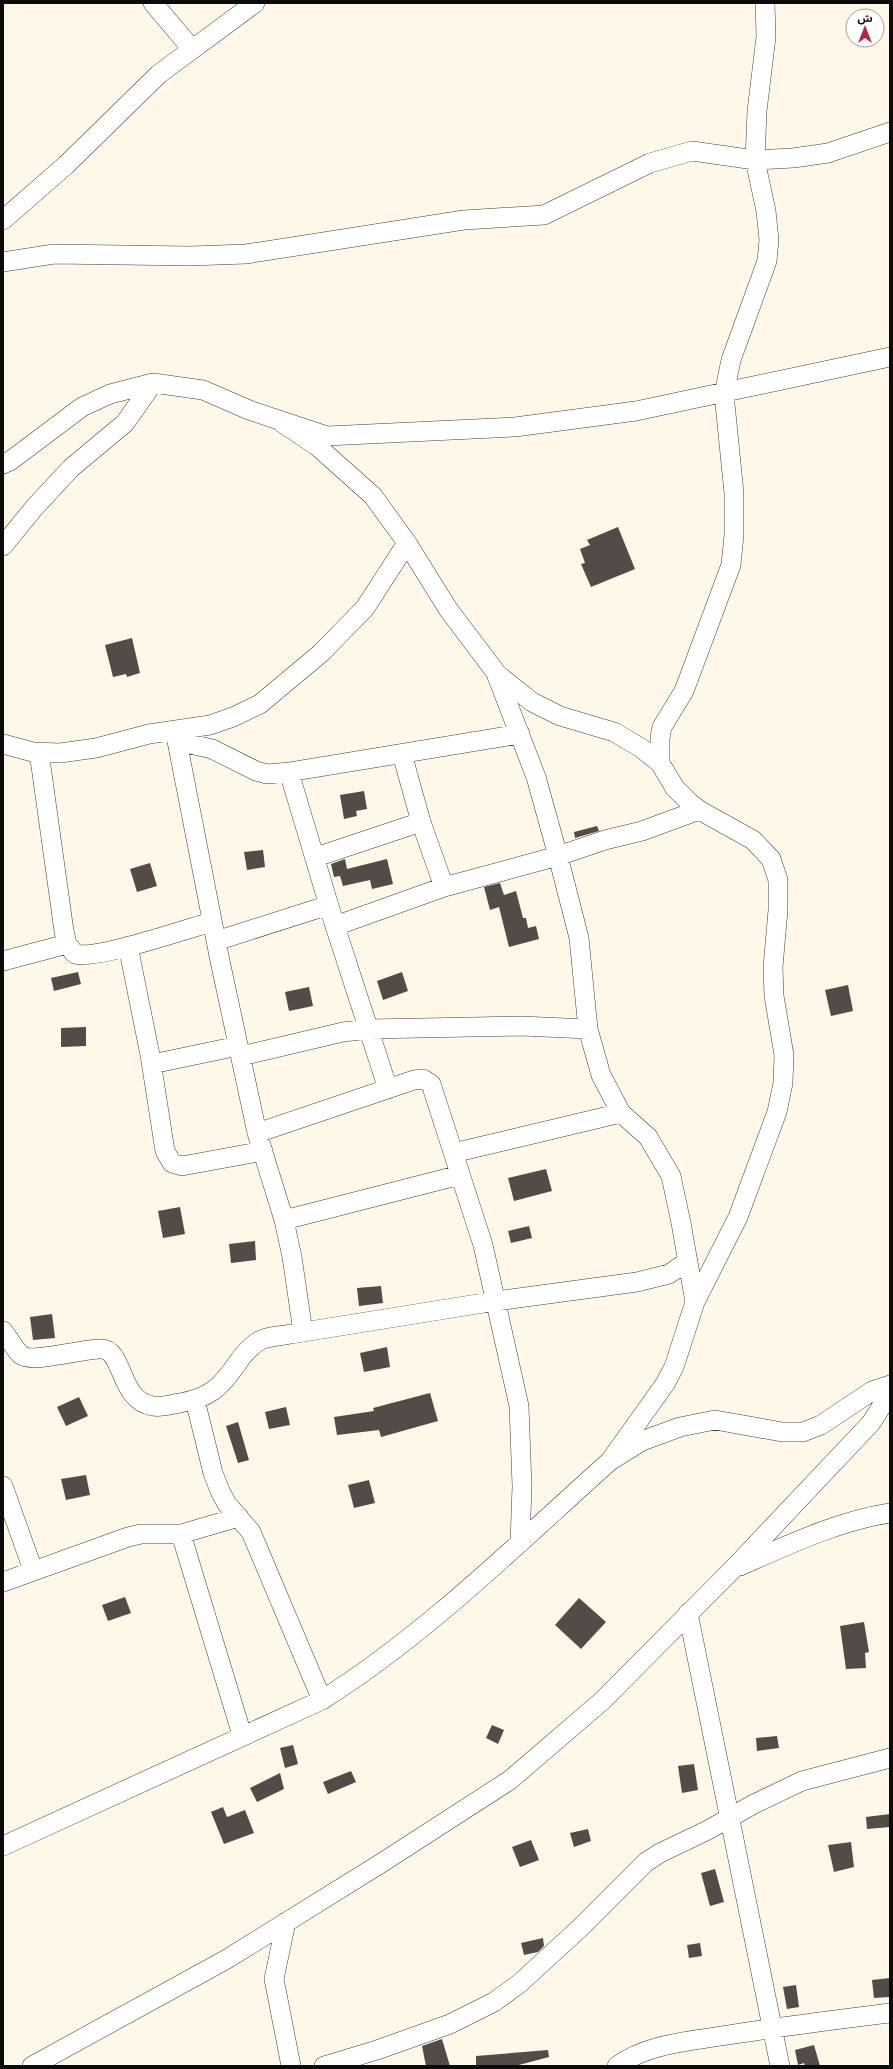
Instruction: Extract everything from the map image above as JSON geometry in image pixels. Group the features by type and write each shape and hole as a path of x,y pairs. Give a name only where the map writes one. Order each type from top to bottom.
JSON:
{"street":[{"path":"153,3 192,49"},
{"path":"3,220 66,165 154,78 255,3"},
{"path":"660,763 660,738 662,727 684,691 731,565 734,535 734,493 724,394 732,360 767,261 768,232 755,160 757,111 766,36 765,3"},
{"path":"3,262 54,254 190,256 246,254 464,220 544,215 650,163 692,151 755,160 793,158 828,153 890,132"},
{"path":"3,464 10,461 82,406 110,394 153,383 203,390 281,422 327,436 507,427 636,411 724,394 890,357"},
{"path":"3,546 34,508 71,468 125,423 153,383"},
{"path":"281,422 317,446 373,496 407,544 448,609 497,674 532,702 560,716 614,732 641,748 660,763 675,788 699,810 753,840 771,859 778,880 778,910 773,966 774,996 784,1055 783,1083 777,1112 738,1218 695,1302 674,1367 665,1384 610,1461"},
{"path":"176,736 233,717 266,699 321,653 365,608 407,544"},
{"path":"497,674 536,777 558,856 579,938 588,1029 601,1075 620,1113 648,1136 671,1176 695,1302"},
{"path":"3,744 39,752 60,753 96,748 149,734 176,736 212,749 256,771 267,774 289,772 520,734"},
{"path":"176,736 239,1051 260,1142 284,1220 292,1257 303,1332"},
{"path":"39,752 56,882 67,944 75,954 82,956 128,946 212,922"},
{"path":"402,754 422,822 444,887"},
{"path":"289,772 316,857 335,926 388,1089"},
{"path":"335,926 444,887 558,856 605,840 642,831 699,810"},
{"path":"316,857 422,822"},
{"path":"216,941 329,905"},
{"path":"3,961 67,944"},
{"path":"128,946 152,1064 165,1151 172,1163 182,1166 260,1142 388,1089 414,1080 422,1079 431,1084 483,1245 519,1406 522,1486 520,1542"},
{"path":"152,1064 369,1029 521,1026 588,1029"},
{"path":"454,1153 620,1113"},
{"path":"284,1220 460,1175"},
{"path":"3,1331 22,1355 32,1359 93,1348 105,1349 114,1356 126,1386 140,1402 154,1407 195,1400 217,1389 245,1352 259,1341 303,1332 496,1301 637,1282 669,1274 688,1261"},
{"path":"3,1846 242,1735 322,1700 366,1672 412,1638 610,1461 642,1441 680,1427 715,1420 782,1432 802,1432 821,1424 872,1391 890,1385"},
{"path":"32,2066 227,1959 510,1780 602,1701 733,1568 871,1423 890,1393"},
{"path":"195,1400 215,1479 227,1504 251,1532 322,1700"},
{"path":"3,1486 33,1570"},
{"path":"733,1568 807,1537 866,1517 890,1514"},
{"path":"3,1582 128,1537 141,1534 181,1534 239,1517"},
{"path":"181,1534 242,1735"},
{"path":"688,1613 771,2028 780,2066"},
{"path":"324,2066 377,2050 450,2024 494,2002 520,1983 580,1928 646,1862 660,1853 802,1781 890,1758"},
{"path":"286,1922 274,1979 291,2066"},
{"path":"617,2066 642,2051 771,2028 890,2012"}],"building":[{"path":"618,527 635,569 591,587 581,564 585,563 580,549 590,545 587,540"},
{"path":"132,638 140,673 127,677 126,674 113,677 105,645"},
{"path":"364,791 367,809 356,811 357,816 344,819 340,795"},
{"path":"597,826 599,831 575,838 574,832"},
{"path":"263,850 265,867 247,870 244,852"},
{"path":"345,859 347,869 387,859 393,884 372,889 370,880 343,886 340,876 334,877 331,864"},
{"path":"150,863 157,886 137,892 130,869"},
{"path":"500,883 504,895 516,891 523,918 526,918 528,928 536,926 539,939 509,947 499,907 490,910 484,887"},
{"path":"78,972 81,984 54,991 51,978"},
{"path":"402,972 408,991 383,1000 377,981"},
{"path":"848,985 853,1011 831,1016 825,990"},
{"path":"309,987 313,1006 289,1011 285,992"},
{"path":"86,1027 86,1046 61,1047 61,1028"},
{"path":"546,1169 552,1191 514,1201 508,1178"},
{"path":"180,1207 185,1234 163,1238 158,1211"},
{"path":"529,1226 532,1238 511,1243 508,1231"},
{"path":"255,1241 256,1260 231,1263 229,1244"},
{"path":"381,1286 383,1303 359,1306 357,1288"},
{"path":"52,1314 55,1338 33,1340 30,1317"},
{"path":"387,1347 390,1367 364,1372 360,1353"},
{"path":"430,1393 438,1421 381,1437 379,1430 337,1435 334,1417 374,1411 373,1408"},
{"path":"79,1397 88,1416 66,1426 57,1407"},
{"path":"286,1407 290,1425 269,1429 265,1412"},
{"path":"238,1422 249,1460 238,1463 226,1426"},
{"path":"86,1475 90,1495 66,1500 61,1479"},
{"path":"369,1480 375,1503 354,1508 348,1485"},
{"path":"125,1597 131,1613 108,1621 102,1605"},
{"path":"579,1598 606,1622 581,1649 555,1625"},
{"path":"864,1622 869,1652 865,1653 866,1668 846,1669 840,1626"},
{"path":"492,1725 504,1730 498,1744 486,1738"},
{"path":"777,1736 779,1748 757,1751 756,1738"},
{"path":"293,1745 298,1764 285,1768 280,1748"},
{"path":"694,1764 698,1790 682,1793 678,1766"},
{"path":"351,1771 356,1782 328,1794 323,1782"},
{"path":"280,1773 284,1789 257,1802 250,1788"},
{"path":"223,1807 227,1817 245,1810 254,1833 224,1844 211,1812"},
{"path":"890,1814 890,1827 867,1829 866,1817"},
{"path":"588,1829 591,1841 574,1847 570,1833"},
{"path":"531,1840 539,1860 520,1867 512,1847"},
{"path":"851,1842 854,1867 834,1872 828,1845"},
{"path":"715,1869 724,1902 710,1906 701,1873"},
{"path":"543,1938 544,1946 538,1952 524,1955 521,1943"},
{"path":"700,1943 702,1956 689,1958 687,1945"},
{"path":"890,1978 890,1997 874,1998 872,1980"},
{"path":"796,1985 799,2007 787,2009 783,1987"},
{"path":"442,2039 450,2066 426,2066 422,2046"},
{"path":"814,2045 820,2066 805,2066 804,2063 798,2065 795,2050"},
{"path":"548,2050 549,2057 515,2066 476,2066 476,2056"}]}
